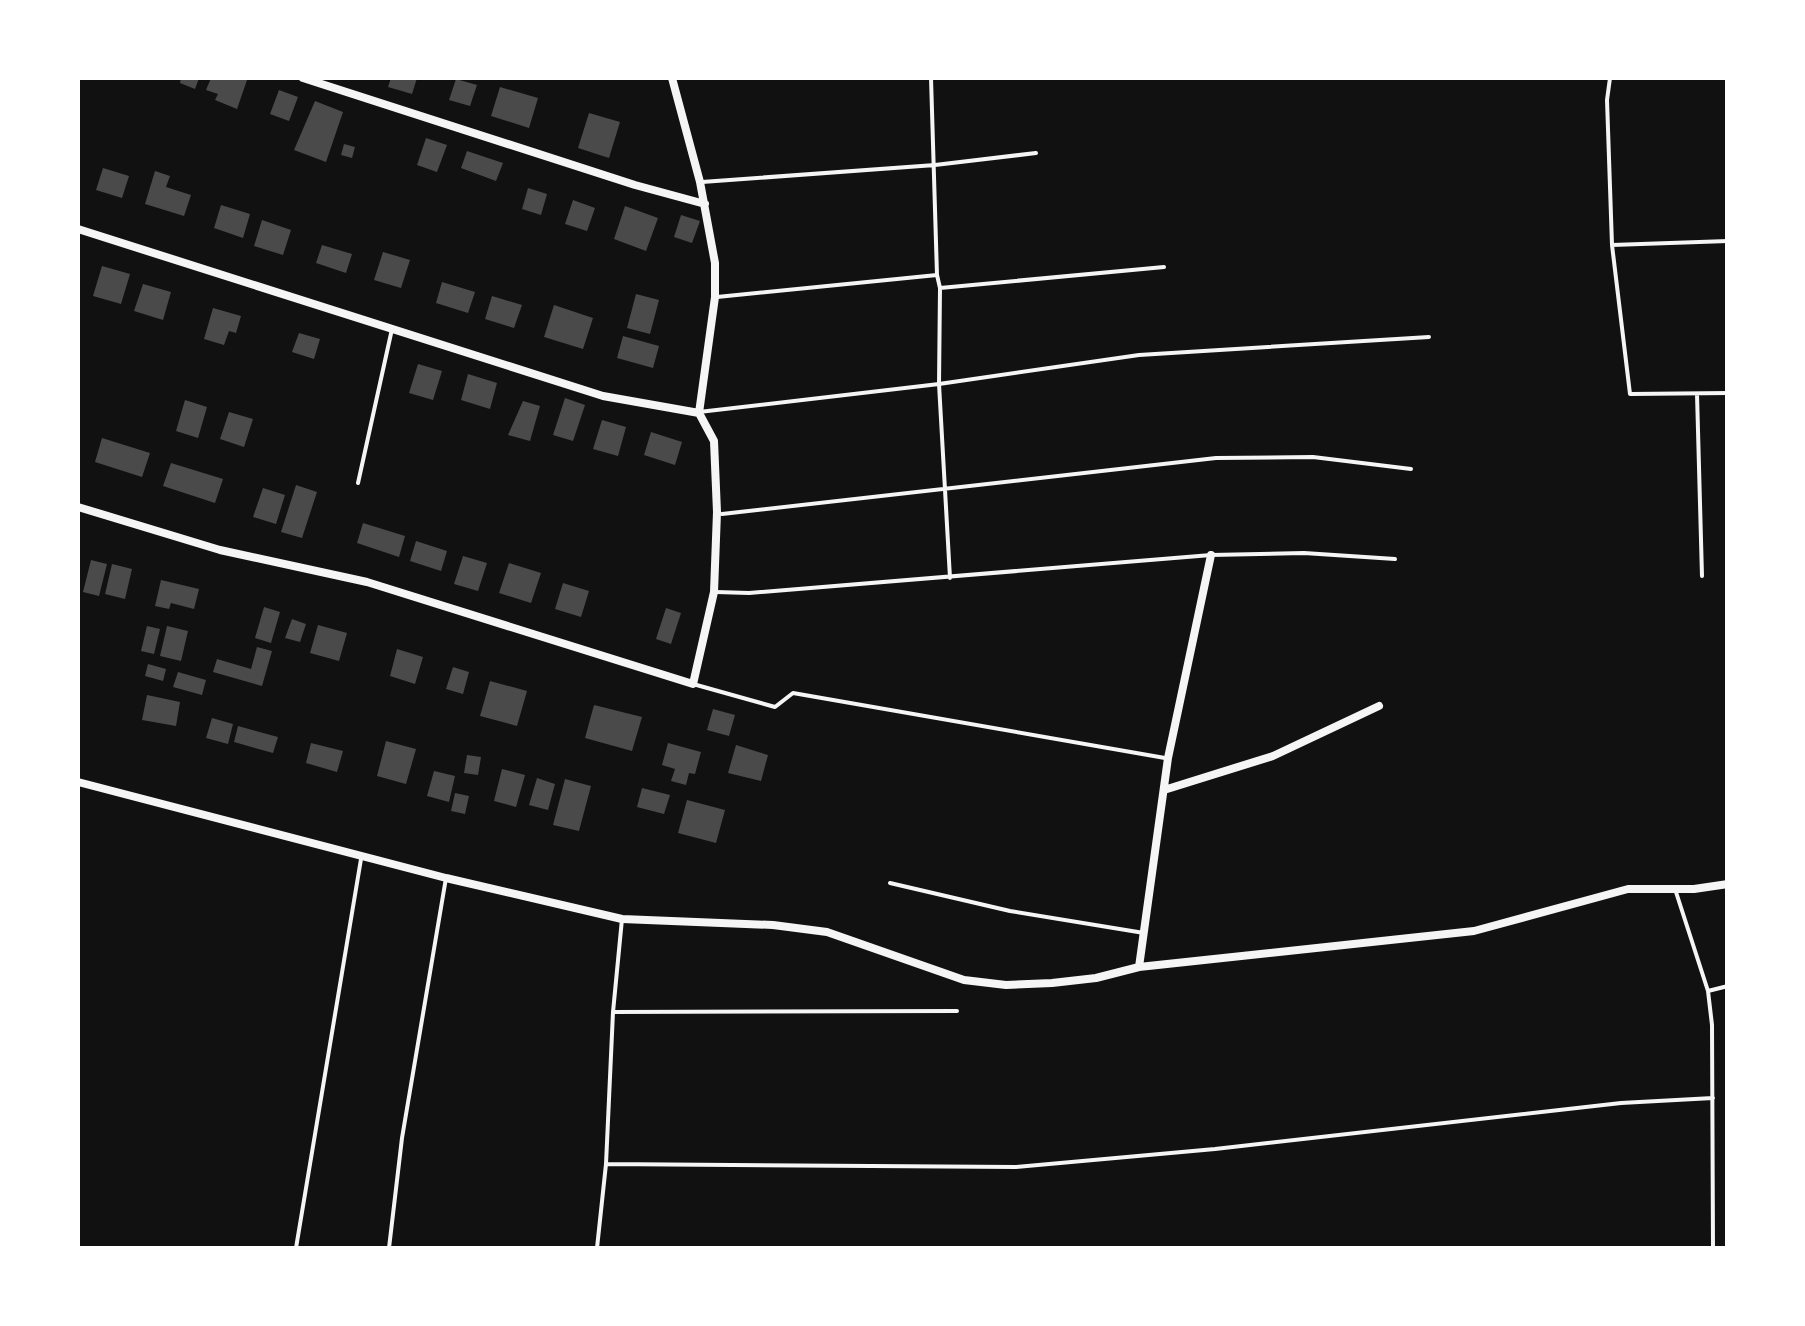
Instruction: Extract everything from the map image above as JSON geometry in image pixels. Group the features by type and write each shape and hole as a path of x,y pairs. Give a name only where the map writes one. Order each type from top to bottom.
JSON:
{"street":[{"path":"303,78 705,204"},
{"path":"78,507 220,550 367,582 693,684 714,592 714,442 698,412 715,298 715,263 700,182 672,78"},
{"path":"78,230 603,396 698,412"},
{"path":"1140,966 1168,758 1211,555"},
{"path":"1164,790 1273,756 1380,706"},
{"path":"78,782 446,878 622,919 773,925 827,932 964,980 1006,984 1096,978 1140,966 1474,932 1628,889 1728,884"}],"lane":[{"path":"931,78 936,275 940,288 938,384 950,578"},
{"path":"1610,78 1607,100 1612,245 1630,394 1728,393"},
{"path":"700,182 935,166 1036,153"},
{"path":"1612,245 1728,241"},
{"path":"940,288 1164,267"},
{"path":"715,298 936,275"},
{"path":"358,483 392,330"},
{"path":"698,412 1139,355 1430,337"},
{"path":"1698,394 1702,576"},
{"path":"722,514 1216,458 1313,457 1410,468"},
{"path":"714,592 749,593 1211,555 1304,554 1395,559"},
{"path":"693,684 775,707 793,694 1168,758"},
{"path":"296,1248 362,855"},
{"path":"389,1248 402,1138 446,878"},
{"path":"890,883 1010,910 1144,933"},
{"path":"1675,889 1708,990 1713,1248"},
{"path":"597,1248 622,919"},
{"path":"1708,990 1728,986"},
{"path":"613,1012 958,1011"},
{"path":"606,1164 1016,1167 1234,1147 1621,1103 1713,1098"}],"building":[{"path":"181,78 199,78 195,89 180,83"},
{"path":"211,78 247,80 237,109 215,100 218,94 206,90"},
{"path":"391,78 417,78 412,94 388,87"},
{"path":"456,79 477,85 470,106 449,100"},
{"path":"500,87 538,98 529,128 491,116"},
{"path":"279,90 298,97 289,121 270,114"},
{"path":"315,101 343,112 326,162 294,150"},
{"path":"589,113 620,122 609,158 578,148"},
{"path":"426,138 447,145 437,172 417,165"},
{"path":"344,144 355,147 352,158 341,155"},
{"path":"467,151 503,163 496,181 461,168"},
{"path":"103,168 129,176 122,198 96,190"},
{"path":"155,171 170,176 166,187 191,195 184,216 145,204"},
{"path":"528,188 547,194 541,215 522,209"},
{"path":"573,200 595,208 587,231 565,224"},
{"path":"221,205 250,214 243,238 214,228"},
{"path":"625,206 658,218 646,251 614,239"},
{"path":"681,215 700,221 692,243 674,237"},
{"path":"262,220 291,230 283,255 254,246"},
{"path":"322,245 352,254 346,273 316,263"},
{"path":"383,252 410,260 401,288 374,280"},
{"path":"102,266 130,274 121,304 93,296"},
{"path":"442,282 475,292 468,313 436,303"},
{"path":"143,284 171,292 163,320 134,311"},
{"path":"636,294 659,300 650,334 627,328"},
{"path":"492,296 522,305 514,328 485,319"},
{"path":"554,305 593,318 583,349 544,337"},
{"path":"213,308 241,316 236,333 229,331 224,345 204,339"},
{"path":"299,333 320,339 314,359 292,352"},
{"path":"623,336 659,346 653,368 617,358"},
{"path":"418,364 442,371 433,400 409,393"},
{"path":"468,374 497,383 490,409 461,400"},
{"path":"565,398 585,405 573,441 553,435"},
{"path":"185,400 207,407 198,438 176,431"},
{"path":"523,401 540,406 530,441 508,435"},
{"path":"229,412 253,419 244,447 220,439"},
{"path":"602,420 626,427 618,456 593,449"},
{"path":"651,432 682,442 675,465 644,455"},
{"path":"102,438 150,453 142,477 95,462"},
{"path":"171,463 223,479 215,503 163,486"},
{"path":"296,485 317,492 302,538 281,532"},
{"path":"263,488 285,495 276,524 253,517"},
{"path":"363,523 405,536 399,557 357,543"},
{"path":"416,541 447,551 441,571 410,561"},
{"path":"463,556 487,563 478,591 454,584"},
{"path":"91,560 107,564 99,596 83,592"},
{"path":"509,563 541,573 531,603 499,593"},
{"path":"112,564 132,569 125,599 105,594"},
{"path":"161,580 199,589 194,609 171,603 169,609 155,606"},
{"path":"563,583 589,591 581,617 555,609"},
{"path":"264,607 280,612 271,643 255,638"},
{"path":"666,608 681,613 671,644 656,639"},
{"path":"292,619 306,624 300,642 285,638"},
{"path":"318,625 347,633 339,661 310,653"},
{"path":"147,626 160,629 154,654 141,651"},
{"path":"167,626 188,631 181,661 160,656"},
{"path":"257,647 272,651 262,686 213,672 217,659 251,669"},
{"path":"397,649 423,657 415,684 390,676"},
{"path":"148,664 166,669 163,681 145,676"},
{"path":"453,667 469,672 463,694 446,689"},
{"path":"178,672 206,680 202,695 173,687"},
{"path":"490,681 527,691 517,726 480,716"},
{"path":"147,695 180,702 176,726 142,720"},
{"path":"594,705 642,717 632,751 585,738"},
{"path":"713,709 735,715 729,736 707,730"},
{"path":"212,718 233,724 228,744 206,738"},
{"path":"238,726 278,737 273,753 234,742"},
{"path":"386,741 416,749 406,784 377,776"},
{"path":"311,743 343,751 337,772 306,763"},
{"path":"668,743 701,752 695,774 689,773 686,785 671,781 675,769 662,765"},
{"path":"736,745 768,755 761,781 728,773"},
{"path":"467,755 481,757 478,775 464,773"},
{"path":"502,769 525,775 516,807 494,801"},
{"path":"434,771 455,776 449,802 427,796"},
{"path":"537,778 555,784 548,810 529,805"},
{"path":"565,779 591,786 579,831 553,825"},
{"path":"642,788 670,795 664,814 637,807"},
{"path":"455,793 469,796 465,814 451,811"},
{"path":"687,800 725,810 716,843 678,833"}]}
